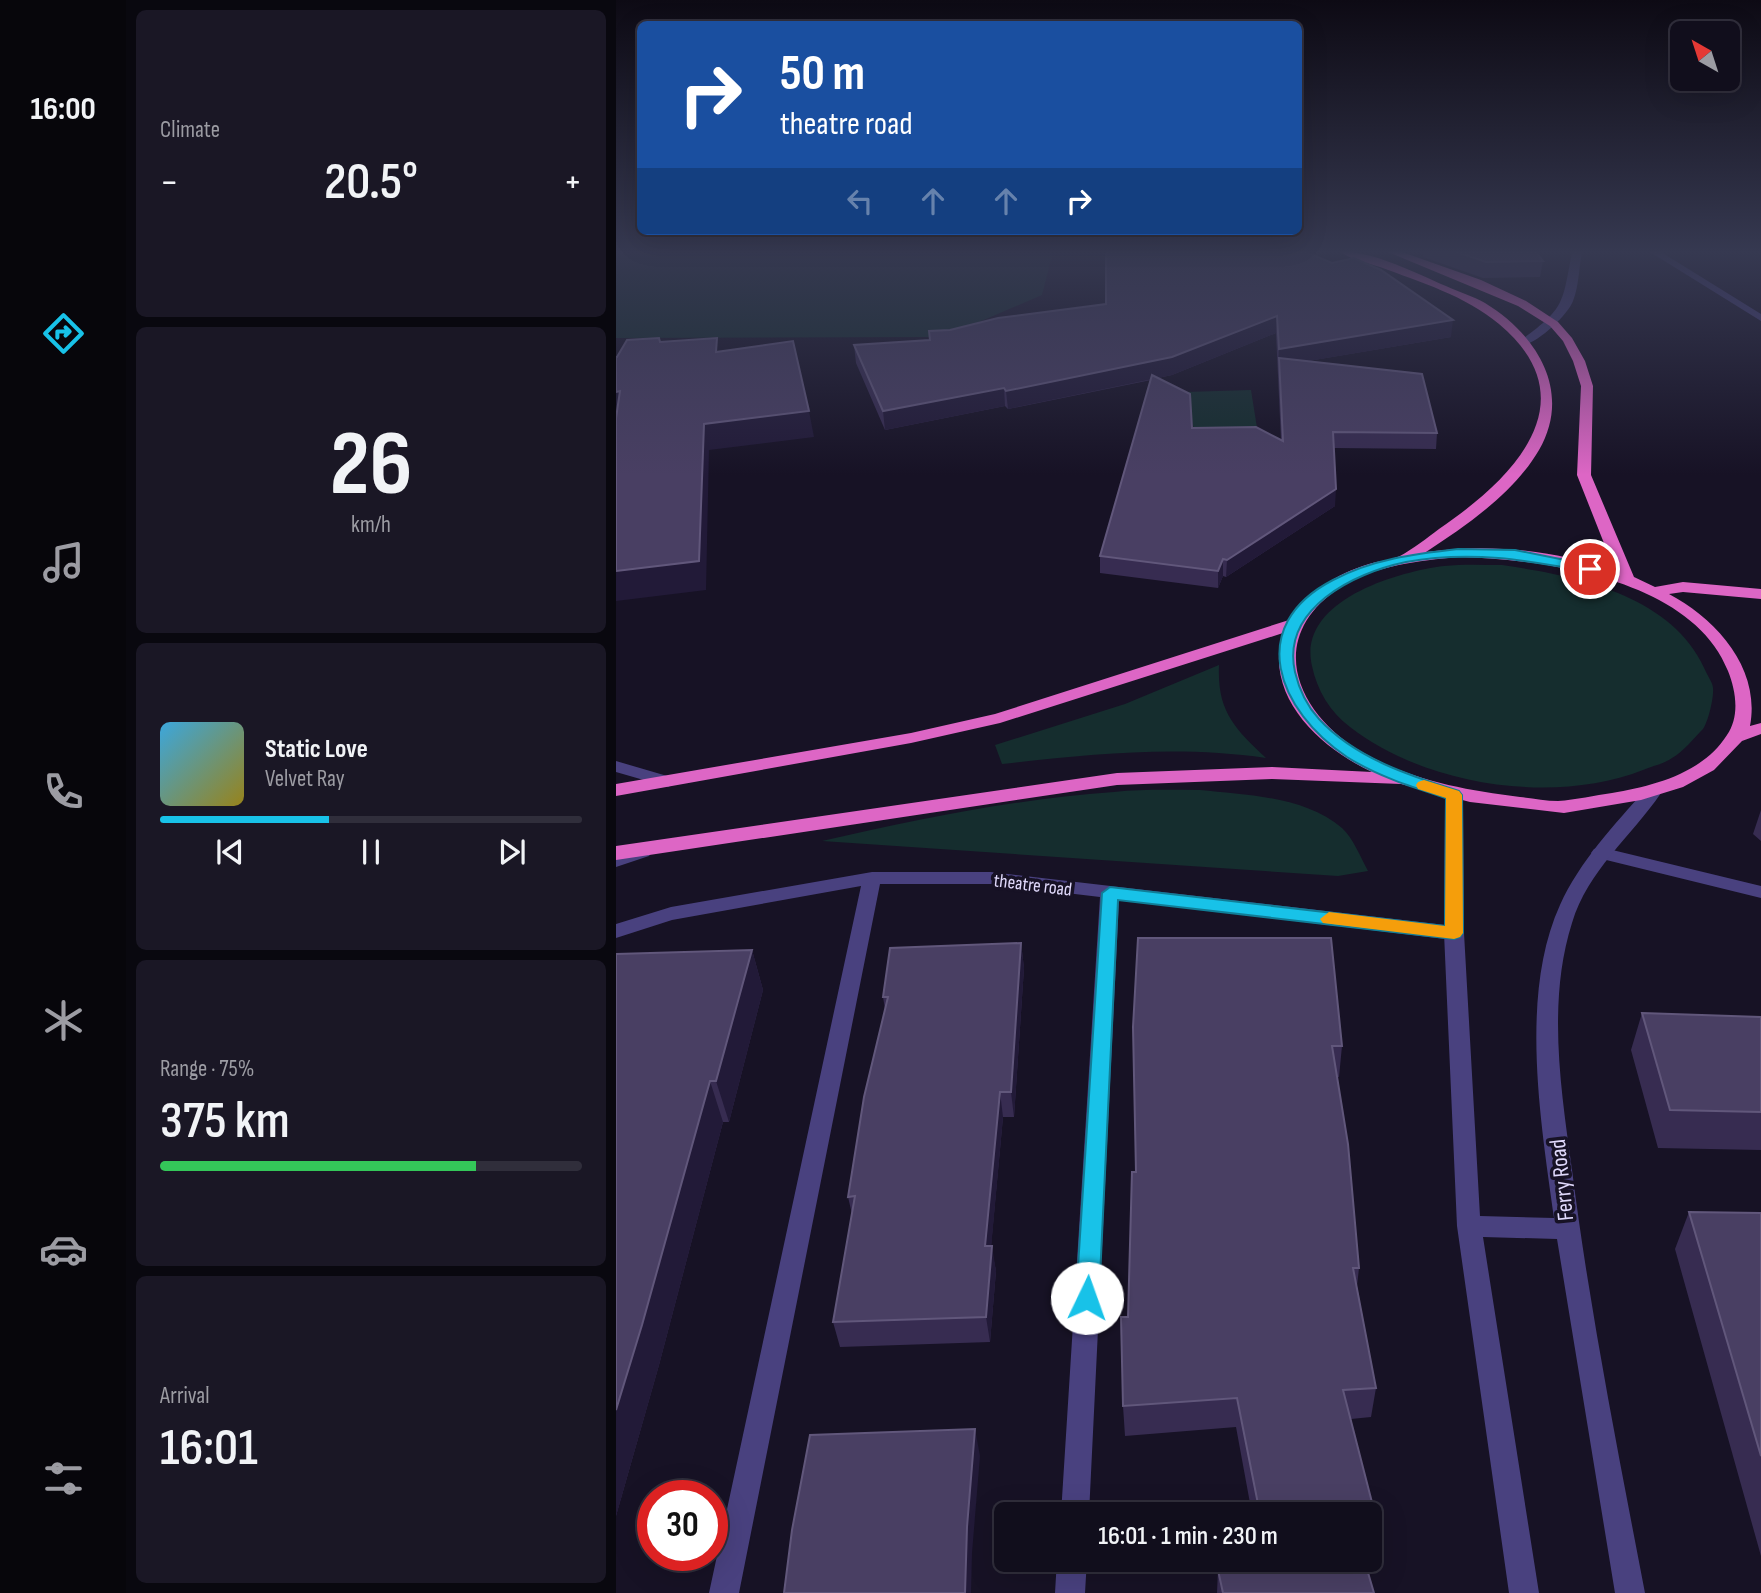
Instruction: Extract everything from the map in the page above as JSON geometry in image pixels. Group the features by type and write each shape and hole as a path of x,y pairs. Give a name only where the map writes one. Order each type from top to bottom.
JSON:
{"highway":[{"path":"1404,559 1450,530 1500,487 1529,456 1541,430 1545,402 1543,372 1509,326"},
{"path":"1556,326 1565,337 1584,373 1589,406 1583,457 1584,475 1627,580"},
{"path":"1736,737 1746,701 1737,666 1712,632 1674,603 1627,580 1572,563 1515,554 1458,552 1404,559 1368,569 1336,583 1311,602 1294,624 1284,654 1291,688 1313,722 1353,754 1406,780 1454,795 1557,807 1653,793 1704,769 1736,737 1761,728"},
{"path":"1651,592 1683,587 1761,594"},
{"path":"616,790 911,738 1000,718 1294,624"},
{"path":"616,853 1117,779 1272,773 1406,780"}],"street":[{"path":"1524,343 1546,326"},
{"path":"616,766 668,782"},
{"name":"Ferry Road","path":"1630,1593 1566,1229 1549,1073 1549,985 1562,922 1580,884 1600,853 1653,793"},
{"path":"1454,795 1454,933 1469,1226 1524,1593"},
{"path":"616,861 666,844"},
{"path":"1600,853 1761,892"},
{"path":"724,1593 872,878"},
{"name":"theatre road","path":"616,931 671,914 872,878 991,878 1454,933"},
{"path":"1076,1502 1110,893"},
{"path":"1469,1226 1566,1229"},
{"path":"1070,1593 1071,1572"}],"green space":[{"path":"616,326 969,326 944,337 616,338"},
{"path":"1251,390 1258,434 1195,434 1185,392"},
{"path":"1502,565 1591,583 1648,608 1672,625 1692,647 1712,685 1712,704 1703,729 1676,755 1643,770 1608,781 1531,787 1492,784 1415,764 1381,747 1336,715 1317,684 1312,666 1311,643 1320,624 1335,607 1377,583 1424,569"},
{"path":"1219,665 1221,695 1230,718 1266,758 1200,752 1134,752 1002,764 995,745 1125,704"},
{"path":"1200,790 1274,799 1310,809 1327,817 1346,832 1368,871 1338,876 822,841 931,818 1077,795"}],"building":[{"path":"965,326 1251,326 1172,357 1006,391 1004,388 883,411 854,345 930,340 929,331"},
{"path":"1278,326 1415,326 1279,349"},
{"path":"659,338 660,342 717,338 716,352 793,341 809,411 704,424 699,561 616,571 616,418 620,391 616,392 616,357 627,340"},
{"path":"1279,358 1422,374 1437,433 1333,432 1336,489 1227,560 1223,559 1218,571 1100,556 1152,375 1190,394 1192,428 1256,427 1283,441"},
{"path":"1138,938 1331,938 1342,1046 1332,1046 1348,1144 1359,1268 1353,1268 1376,1388 1343,1390 1372,1502 1258,1502 1237,1398 1123,1406 1121,1317 1128,1317 1132,1172 1136,1172 1133,1027"},
{"path":"1021,943 1011,1092 1000,1092 985,1246 992,1246 986,1317 833,1322 855,1196 848,1197 864,1097 888,997 883,997 890,948"},
{"path":"752,950 716,1081 710,1081 616,1410 616,954"},
{"path":"1642,1013 1761,1017 1761,1112 1670,1110"},
{"path":"1689,1212 1761,1213 1761,1456"},
{"path":"975,1429 965,1593 784,1593 792,1530 810,1435"},
{"path":"1218,1572 1368,1572 1374,1593 1223,1593"}],"slow traffic":[{"path":"1329,919 1454,933 1454,795 1424,785"}],"route":[{"path":"1087,1298 1110,893 1454,933 1454,795 1406,780 1353,754 1313,722 1291,688 1284,654 1294,624 1311,602 1336,583 1368,569 1404,559 1458,552 1515,554 1572,563 1590,569"}]}
